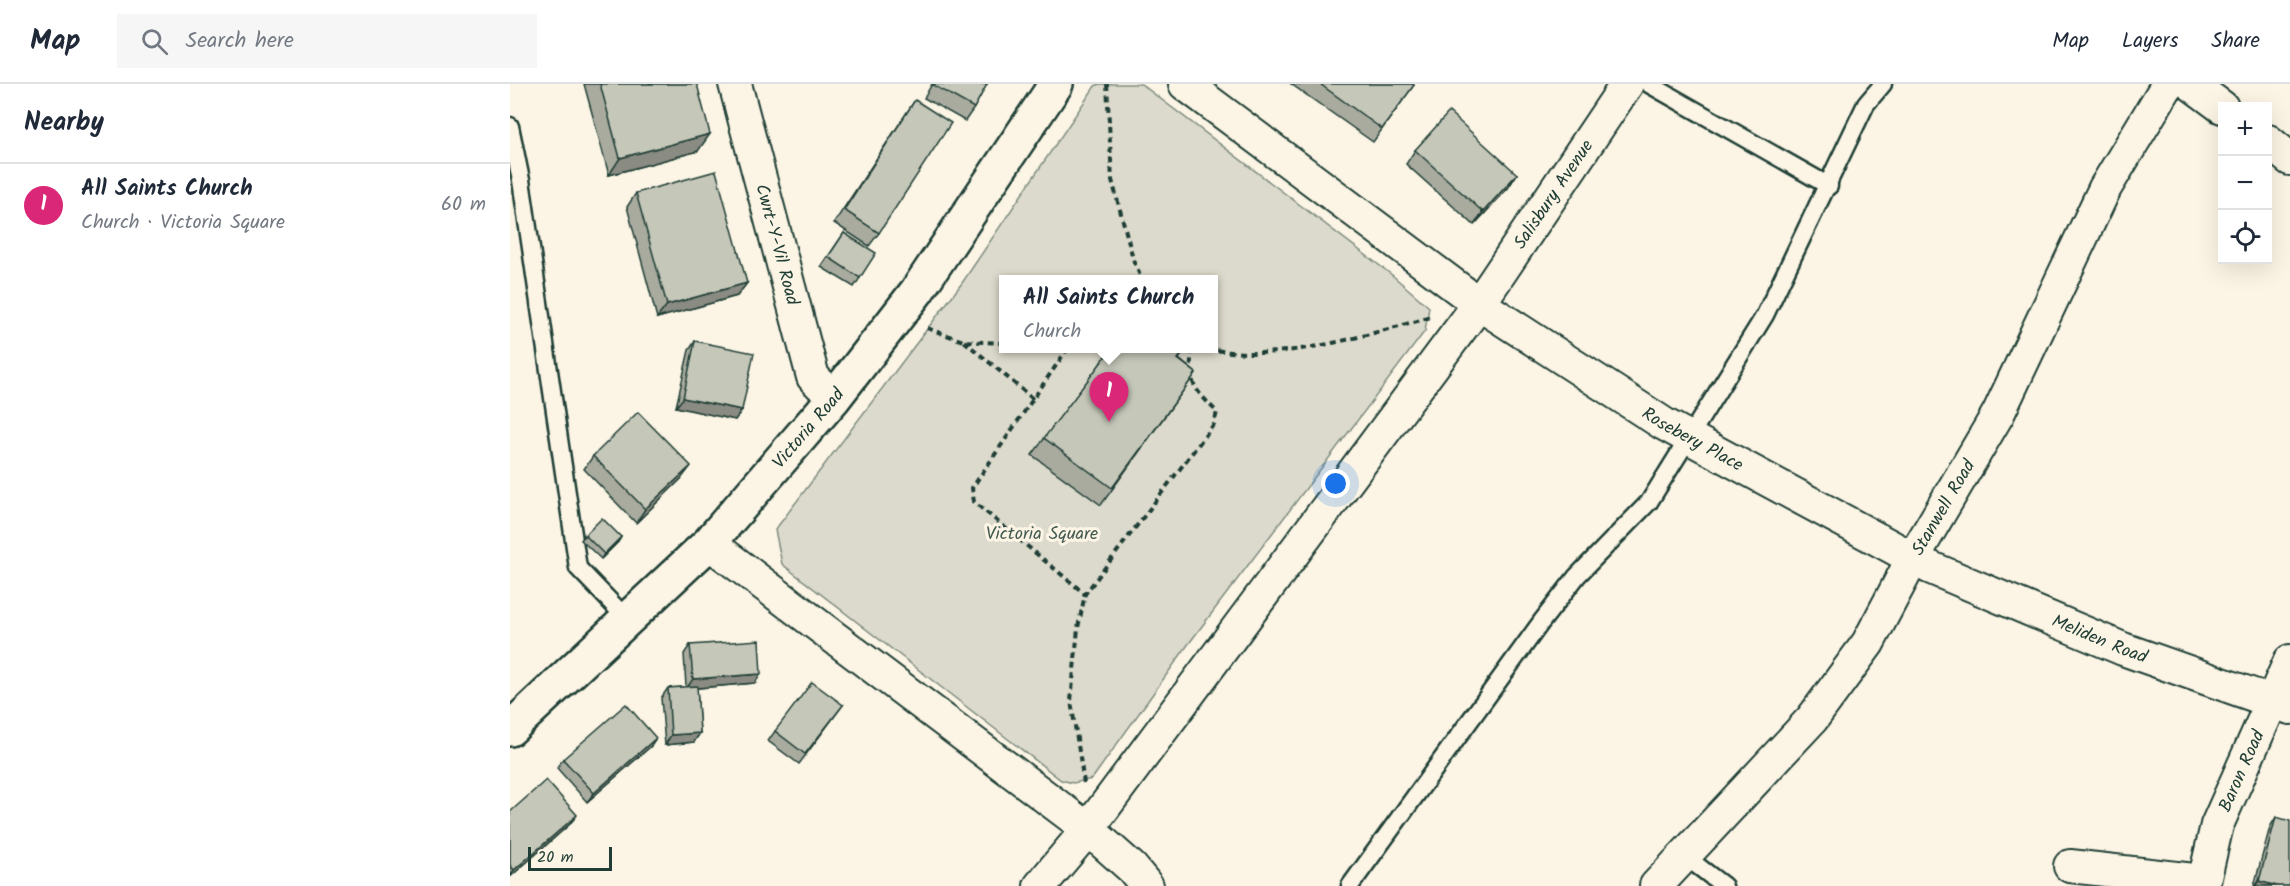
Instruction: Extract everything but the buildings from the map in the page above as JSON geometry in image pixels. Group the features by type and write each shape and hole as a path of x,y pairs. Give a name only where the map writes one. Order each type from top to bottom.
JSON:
{"street":[{"name":"Cwrt-Y-Vil Road","path":"735,84 813,377 834,398"},
{"name":"Victoria Road","path":"510,729 709,543 834,398 898,317 964,224 1056,84"},
{"path":"1040,886 1088,829 1479,304 1185,84"},
{"name":"Salisbury Avenue","path":"1479,304 1627,84"},
{"name":"Stanwell Road","path":"1656,886 1686,857 1812,719 1868,643 1913,558 1998,414 2076,244 2105,188 2168,84"},
{"path":"2191,84 2218,103"},
{"path":"2272,144 2290,159"},
{"name":"Rosebery Place","path":"1479,304 1688,437 1913,558"},
{"path":"709,543 1088,829 1132,868 1147,886"},
{"name":"Meliden Road","path":"1913,558 2123,649 2280,704"},
{"name":"Baron Road","path":"2203,884 2217,825 2280,704 2290,662"},
{"path":"2070,866 2203,884"}],"lane":[{"path":"1649,84 1829,186"},
{"path":"1350,886 1577,576 1649,502 1766,315 1866,104 1883,84"},
{"path":"510,126 521,180 578,568 627,619"},
{"path":"1686,857 1724,886"}],"path":[{"path":"1107,84 1112,180 1134,262 1140,275"},
{"path":"1218,351 1229,354 1298,349 1434,316"},
{"path":"898,317 963,341 999,343"},
{"path":"963,341 1033,399"},
{"path":"1065,353 972,488 974,502 1085,594"},
{"path":"1088,829 1082,766 1071,701 1078,628 1085,594 1214,424 1218,412 1197,391 1189,375 1191,353"}],"green space":[{"name":"Victoria Square","path":"1099,84 1141,84 1392,275 1429,307 1425,331 1187,646 1092,779 1073,783 1061,780 782,564 775,530 962,283 1095,86"}],"place":[{"name":"All Saints Church","path":"1109,422"}]}
